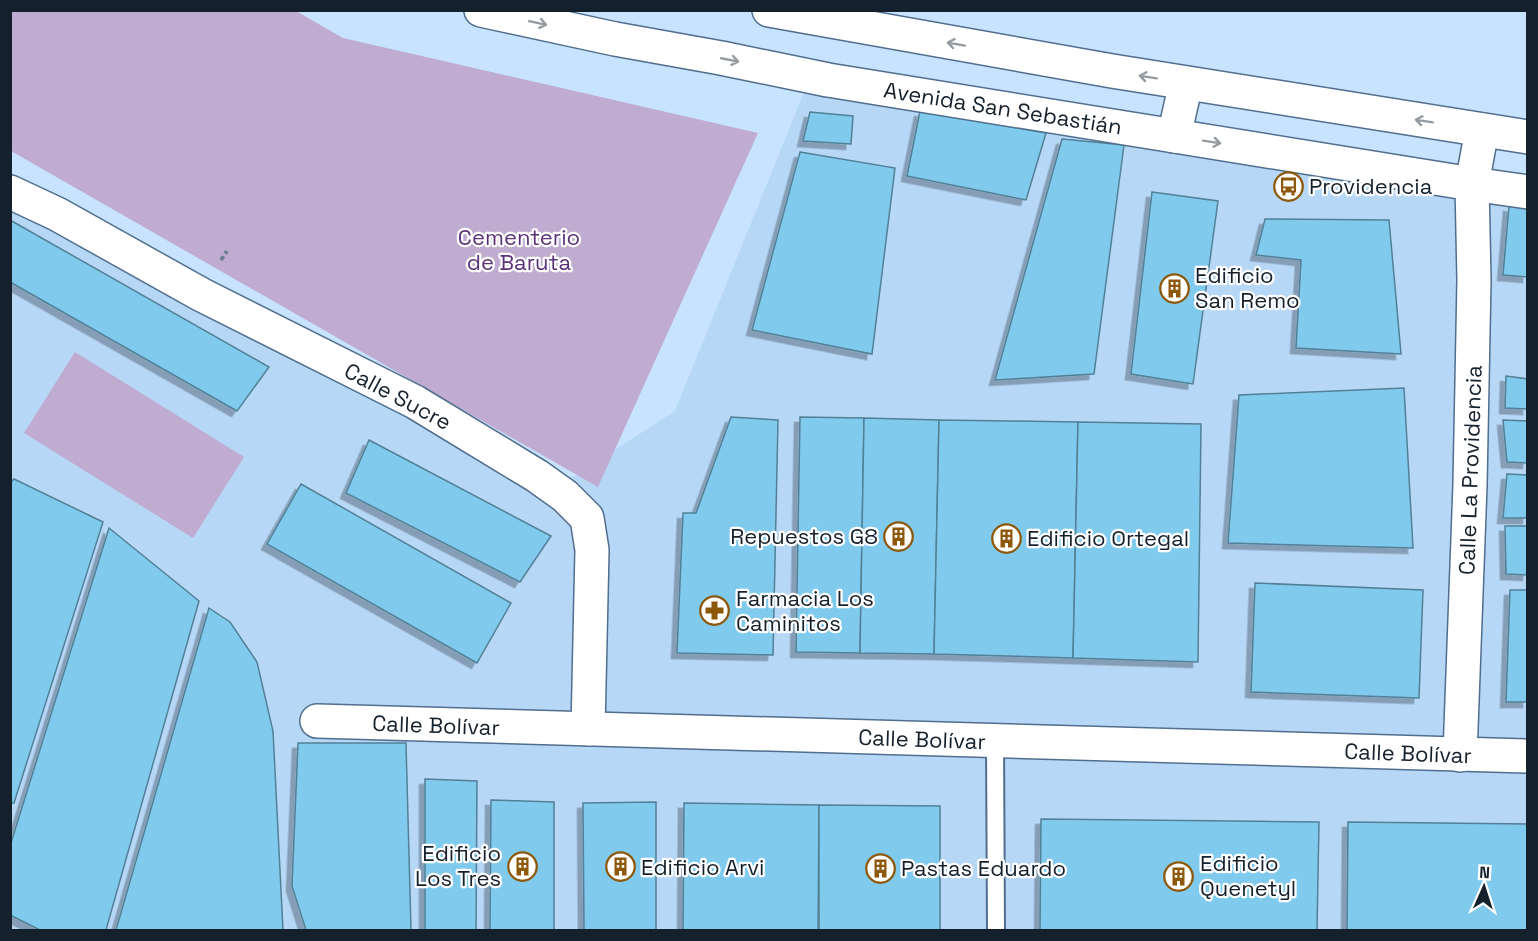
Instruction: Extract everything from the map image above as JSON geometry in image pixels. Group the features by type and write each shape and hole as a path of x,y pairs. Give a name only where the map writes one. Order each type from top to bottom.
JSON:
{"street":[{"name":"Avenida San Sebastián","path":"481,10 615,39 828,80 1527,192"},
{"path":"769,10 1101,69 1527,137"},
{"path":"1174,136 1186,83"},
{"name":"Calle La Providencia","path":"1460,755 1472,417 1474,280 1472,184 1482,130"},
{"name":"Calle Sucre","path":"10,192 57,214 202,295 415,402 537,476 565,496 587,518 592,550 588,729"},
{"name":"Calle Bolívar","path":"316,721 1527,756"}],"lane":[{"path":"995,741 996,930"}],"shaded area":[{"path":"817,60 1527,187 1527,930 11,930 10,199 557,487 675,411"}],"green space":[{"name":"Cementerio de Baruta","path":"11,10 296,11 343,38 758,133 598,487 11,151"},
{"path":"75,352 244,457 193,538 24,433"}],"building":[{"path":"920,111 1046,133 1026,200 907,176"},
{"path":"810,112 853,116 851,144 803,141"},
{"path":"1062,139 1124,145 1094,374 995,380"},
{"path":"800,152 895,168 872,354 752,330"},
{"name":"Edificio San Remo","path":"1152,192 1218,201 1193,384 1131,374"},
{"path":"1509,206 1528,209 1528,277 1503,275"},
{"path":"1265,219 1389,220 1401,354 1296,348 1301,260 1256,255"},
{"path":"10,220 269,367 237,411 10,282"},
{"path":"1506,376 1528,379 1528,409 1505,408"},
{"path":"1404,388 1413,548 1228,543 1239,395"},
{"path":"731,417 778,420 773,655 677,653 683,513 696,513"},
{"path":"800,417 864,418 860,653 796,652"},
{"name":"Repuestos G8","path":"864,418 939,420 934,654 860,653"},
{"name":"Edificio Ortegal","path":"939,420 1078,422 1073,658 934,654"},
{"path":"1503,420 1528,421 1528,463 1507,462"},
{"path":"1078,422 1201,424 1198,662 1073,658"},
{"path":"369,440 551,536 520,582 346,493"},
{"path":"1507,474 1528,475 1528,518 1503,518"},
{"path":"14,479 103,522 14,803 10,803 10,483"},
{"path":"301,484 511,603 477,663 267,544"},
{"path":"1505,526 1528,526 1528,575 1506,574"},
{"path":"109,528 199,601 106,930 40,930 10,915 10,846"},
{"path":"1255,583 1423,590 1419,698 1251,692"},
{"path":"1510,590 1528,590 1528,702 1506,702"},
{"path":"209,608 230,622 257,662 273,731 283,930 116,930"},
{"path":"298,743 406,743 411,930 306,930 292,886"},
{"path":"425,779 477,781 476,930 425,930"},
{"name":"Edificio Los Tres","path":"491,800 554,802 554,930 490,930"},
{"name":"Edificio Arvi","path":"656,802 656,930 584,930 583,803"},
{"path":"684,803 819,805 818,930 683,930"},
{"name":"Pastas Eduardo","path":"819,805 940,806 940,930 819,930"},
{"name":"Edificio Quenetyl","path":"1041,819 1319,822 1317,930 1040,930"},
{"path":"1348,822 1528,824 1528,930 1347,930"}],"place":[{"name":"Providencia","path":"1288,186"},
{"name":"Edificio San Remo","path":"1174,288"},
{"name":"Repuestos G8","path":"899,536"},
{"name":"Edificio Ortegal","path":"1006,538"},
{"name":"Farmacia Los Caminitos","path":"715,611"},
{"name":"Edificio Los Tres","path":"522,866"},
{"name":"Edificio Arvi","path":"620,867"},
{"name":"Pastas Eduardo","path":"880,868"},
{"name":"Edificio Quenetyl","path":"1179,876"}]}
